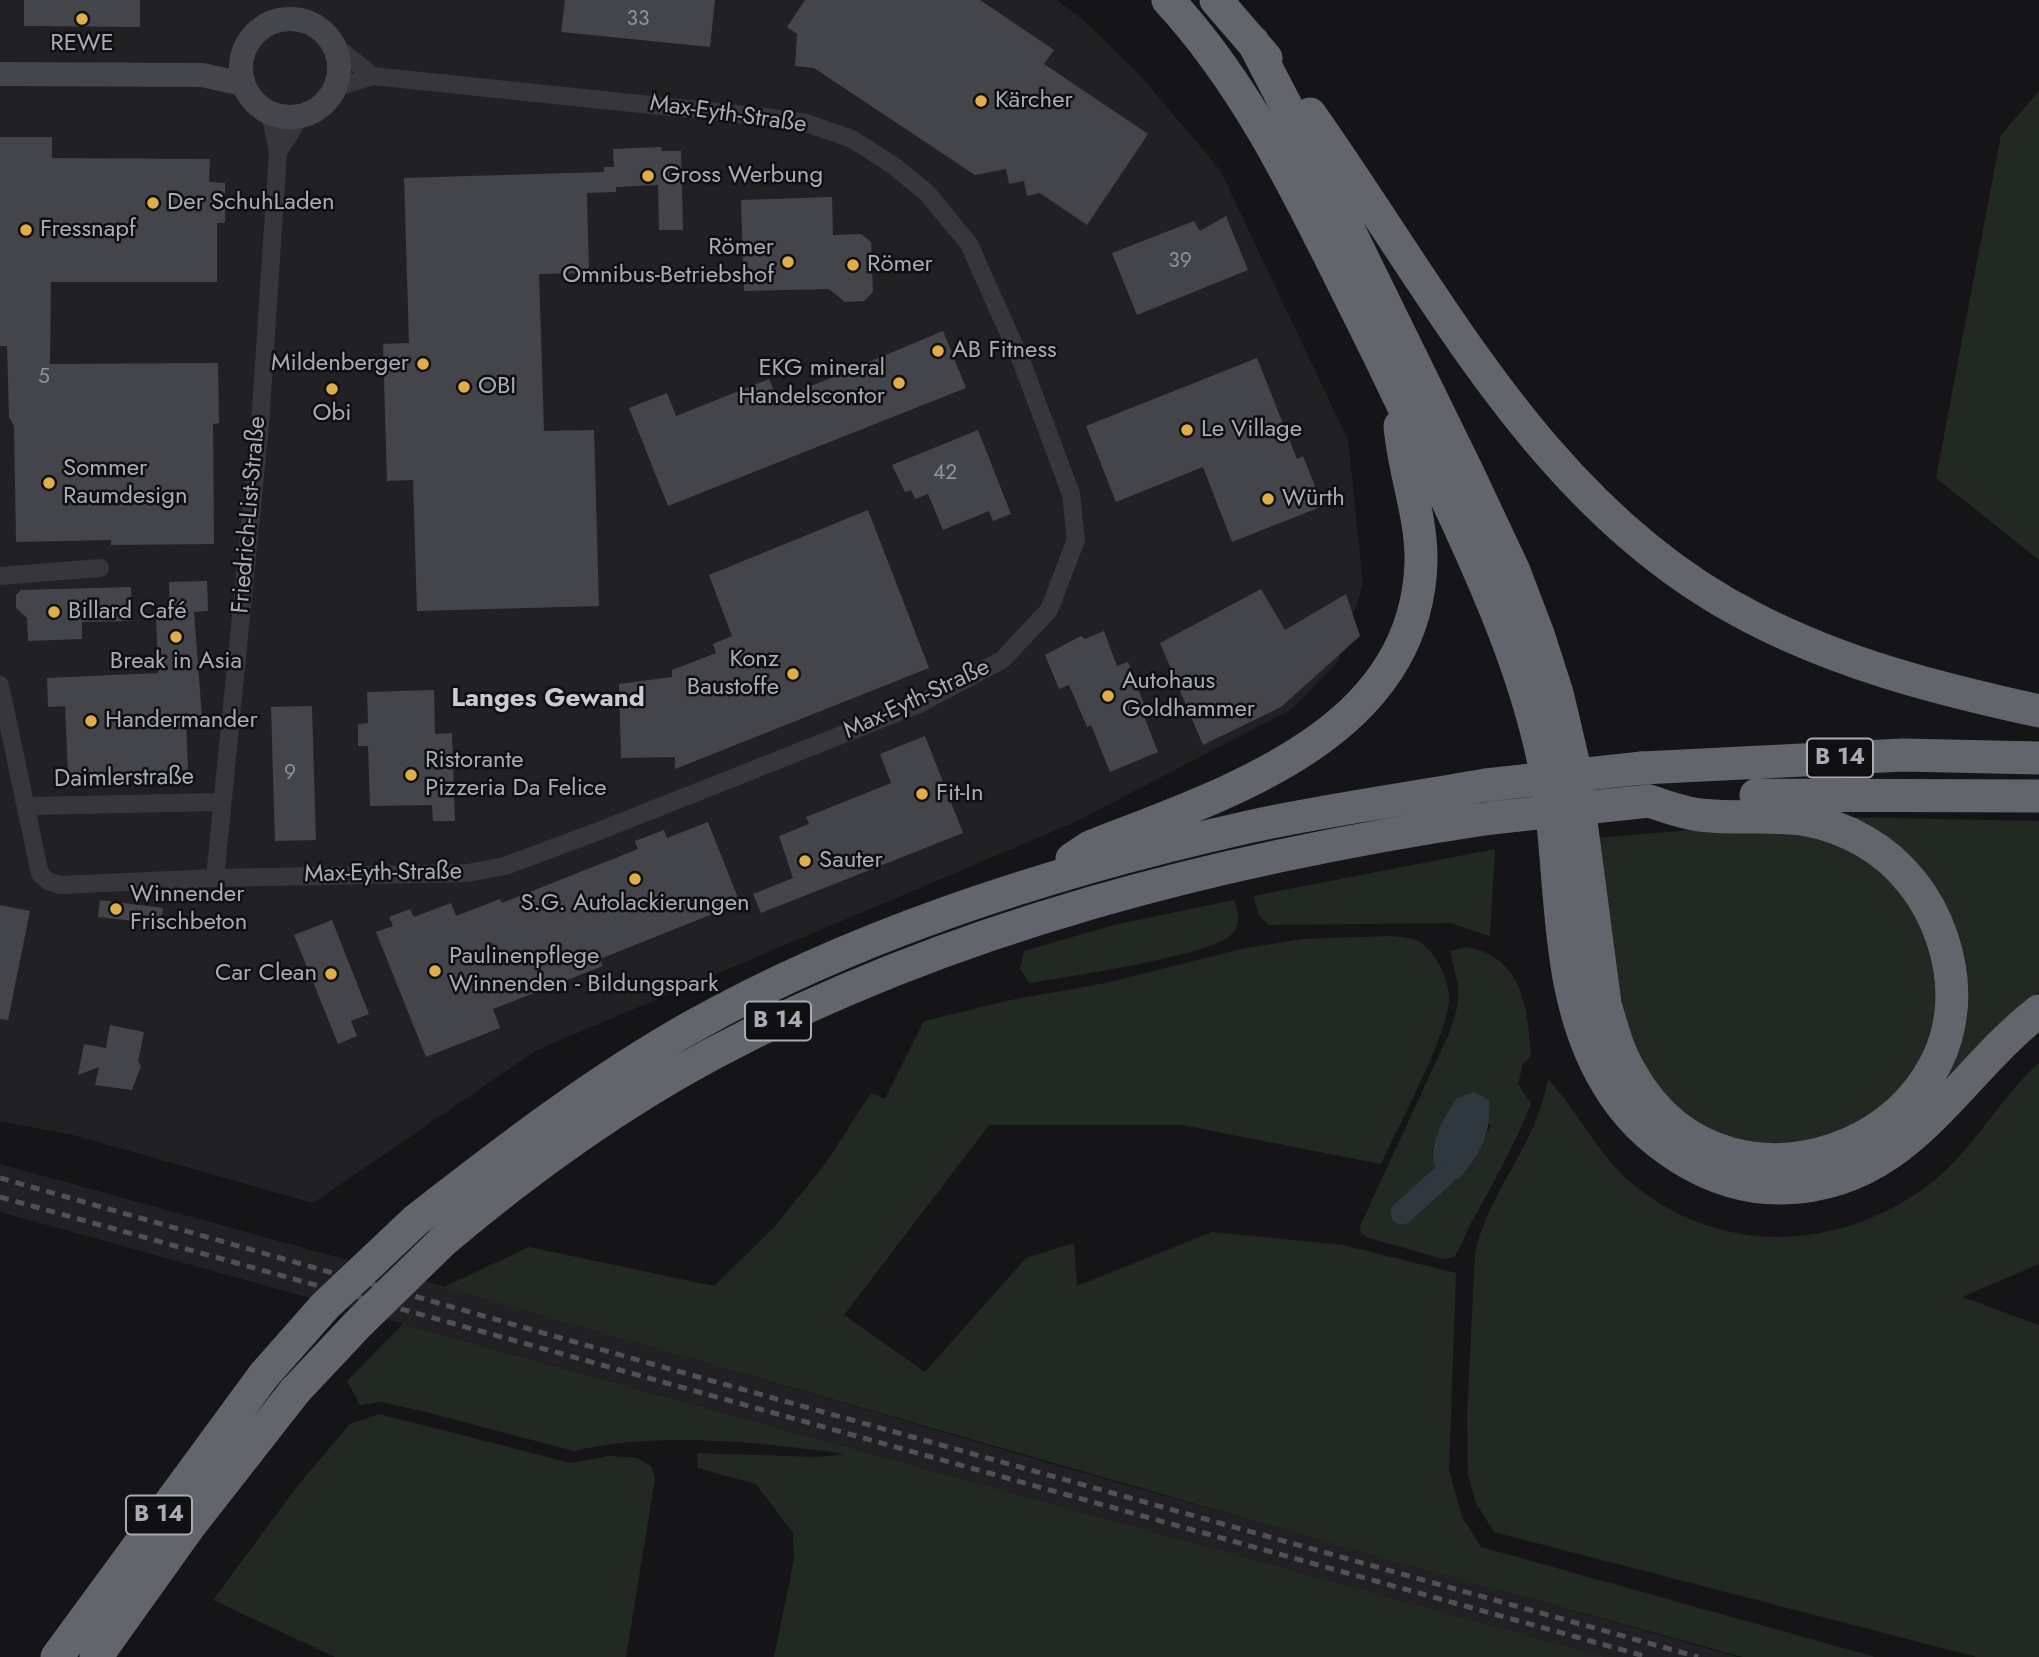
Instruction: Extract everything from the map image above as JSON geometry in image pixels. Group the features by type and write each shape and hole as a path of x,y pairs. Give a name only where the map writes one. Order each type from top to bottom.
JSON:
{"highway":[{"path":"1168,0 1204,40 1260,125 1397,391 1494,600 1522,680 1544,763 1556,844 1567,977 1578,1021 1609,1087 1638,1123 1669,1151 1704,1170 1746,1184 1781,1188 1810,1186 1849,1176 1882,1161 1911,1139 1987,1058 2039,1011"},
{"path":"1216,0 1295,94 1337,152 1448,322 1508,403 1555,461 1611,519 1700,588 1751,617 1810,645 1875,671 1942,690 2039,711"},
{"path":"1253,42 1317,165 1467,471 1514,571 1538,634 1557,693 1573,761 1605,1004 1615,1040 1631,1074 1674,1124 1702,1141 1734,1154 1768,1160 1830,1154 1858,1142 1885,1125 1925,1081 1939,1053 1949,1021 1951,987 1947,953 1936,920 1919,890 1896,865 1866,842 1830,826 1793,816 1698,815 1649,801"},
{"path":"1032,885 1090,847 1283,765 1353,713 1377,685 1406,631 1421,565 1420,530 1402,447 1397,391"},
{"name":"B 14","path":"57,1657 264,1375 325,1306 416,1220 556,1112 696,1024 768,987 840,956 1032,885 1249,827 1486,785 1642,768 1903,755 2039,758"},
{"name":"B 14","path":"96,1657 199,1513 295,1391 358,1324 443,1241 498,1195 575,1138 646,1092 724,1048 854,988 1045,918 1257,859 1372,836 1491,818 1649,801 1749,795 2039,796"}],"main road":[{"path":"202,75 248,40 274,10 292,18 306,11 334,45 339,62 335,88"},
{"path":"248,40 241,58 243,84 257,104 270,113 285,117 301,116"},
{"path":"0,74 202,75 243,84"},
{"name":"Friedrich-List-Straße","path":"301,116 326,102 335,88"}],"street":[{"path":"334,45 373,76"},
{"name":"Max-Eyth-Straße","path":"215,878 468,873 505,866 641,815 917,705 1002,660 1049,610 1076,540 1071,494 1061,464 1023,363 969,244 927,193 894,166 852,139 806,123 373,76 335,88"},
{"name":"Friedrich-List-Straße","path":"215,878 247,558 278,152 270,113"},
{"name":"Friedrich-List-Straße","path":"278,152 301,116"},
{"path":"0,576 100,568"},
{"name":"Daimlerstraße","path":"0,685 40,874 48,881 60,885 215,878"},
{"name":"Daimlerstraße","path":"27,806 221,802"}],"shaded area":[{"path":"0,0 1057,0 1085,22 1138,73 1220,170 1348,440 1363,584 1338,662 1292,709 1073,823 537,1050 313,1203 73,1135 0,1121"},
{"path":"2039,91 2039,560 1936,478 2001,135"},
{"path":"1835,817 2039,821 2039,992 2022,1004 1909,1121 1956,951"},
{"path":"1738,826 1787,830 1844,844 1888,876 1922,925 1937,984 1935,1018 1916,1071 1864,1123 1794,1150 1719,1139 1655,1090 1619,1009 1598,838"},
{"path":"1495,849 1490,936 1451,923 1268,925 1259,915 1253,896"},
{"path":"1234,900 1238,918 1237,927 1231,935 1195,951 1136,965 1029,983 1020,968 1024,951 1114,925"},
{"path":"1391,936 1415,940 1430,951 1444,975 1449,1000 1431,1058 1381,1164 1182,1125 989,1125 844,1315 925,1372 1026,1258 1074,1243 1077,1286 1212,1232 1343,1245 1456,1273 1449,1470 1462,1517 1481,1547 1875,1657 1743,1657 1383,1558 444,1287 529,1247 714,1286 776,1225 826,1163 871,1093 885,1099 924,1021 1011,1000 1106,983 1246,948 1303,939"},
{"path":"1466,947 1485,952 1499,961 1518,986 1524,1002 1531,1056 1523,1064 1518,1084 1531,1104 1459,1249 1454,1257 1443,1259 1369,1238 1361,1234 1360,1226 1453,1023 1458,994 1450,951","holes":["1450,1108 1491,1125 1485,1137 1450,1178 1440,1171 1434,1163 1433,1146"]},
{"path":"2039,1063 2039,1264 1962,1297 2039,1325 2039,1657 1977,1657 1494,1532 1476,1503 1468,1476 1467,1417 1475,1254 1490,1209 1534,1124 1548,1079 1610,1162 1635,1186 1669,1209 1706,1225 1743,1234 1782,1237 1820,1233 1858,1223 1894,1207 1929,1185 1959,1157"},
{"path":"1473,1092 1489,1100 1489,1123 1483,1143 1458,1179 1444,1175 1436,1168 1434,1145 1444,1119 1457,1098"},
{"path":"0,1164 503,1303 1062,1467 1738,1657 1605,1657 0,1212"},
{"path":"403,1324 1605,1657 774,1657 794,1560 793,1533 756,1484 698,1468 697,1453 818,1457 845,1454 709,1440 639,1441 574,1451 422,1411 380,1402 360,1405 347,1381"},
{"path":"379,1414 571,1463 609,1456 637,1458 651,1466 655,1479 626,1657 335,1657 213,1600 299,1484 350,1424"}],"building":[{"name":"REWE","path":"24,0 140,0 140,27 24,26"},
{"path":"565,0 715,0 710,47 561,32"},
{"name":"Kärcher","path":"805,0 980,0 1054,50 1044,64 1148,134 1087,225 1040,193 1027,196 1024,181 1009,184 1006,169 975,175 814,68 795,66 797,34 787,27"},
{"path":"0,137 52,137 52,158 210,159 209,182 225,183 225,223 217,223 217,282 51,282 50,364 218,363 219,423 213,424 214,544 111,545 111,540 16,542 14,426 9,417 7,346 0,346"},
{"name":"OBI","path":"661,147 662,151 681,151 683,230 659,230 658,185 616,187 616,192 587,193 589,273 539,274 544,431 594,430 599,606 417,611 413,480 387,481 383,344 409,343 404,178 604,172 604,167 614,167 613,149"},
{"name":"Römer Omnibus-Betriebshof","path":"832,197 833,235 861,234 871,242 873,292 864,301 845,302 829,289 744,291 741,200"},
{"path":"1226,216 1248,270 1137,315 1112,253 1194,221 1200,231"},
{"path":"943,331 966,388 668,506 629,408 667,393 676,416 769,379 778,400"},
{"name":"Le Village","path":"1257,358 1297,459 1303,456 1323,506 1232,542 1203,467 1116,502 1086,426"},
{"path":"978,430 1011,514 993,521 989,511 943,530 928,494 915,499 911,490 905,492 892,465"},
{"name":"Konz Baustoffe","path":"868,510 929,668 675,769 675,757 621,758 619,684 672,677 672,670 716,653 713,644 732,636 709,575"},
{"path":"207,581 208,611 194,612 202,717 186,718 188,770 68,774 65,706 48,707 47,678 158,673 156,613 170,612 169,582"},
{"name":"Billard Café","path":"131,587 132,621 82,622 82,639 28,641 27,618 16,608 16,595 21,590"},
{"path":"1261,589 1285,630 1346,594 1360,636 1281,707 1203,745 1160,643"},
{"name":"Autohaus Goldhammer","path":"1104,631 1117,666 1128,662 1144,704 1140,706 1158,752 1110,772 1091,725 1087,727 1069,685 1059,689 1045,655 1081,636 1085,639"},
{"name":"Ristorante Pizzeria Da Felice","path":"434,690 435,734 452,733 455,821 433,821 432,805 370,806 368,746 358,746 358,724 368,723 367,692"},
{"path":"312,706 316,840 275,841 271,707"},
{"path":"925,736 963,833 761,913 753,894 793,878 779,836 809,824 806,817 891,783 880,754"},
{"path":"708,822 740,903 600,959 603,966 493,1009 500,1028 426,1057 376,932 393,926 389,917 410,909 414,917 451,903 456,916 500,899 502,903 638,849 635,841 664,830 667,838"},
{"path":"100,900 163,908 161,924 98,917"},
{"path":"0,905 30,911 8,1020 0,1019"},
{"name":"Car Clean","path":"332,920 369,1014 351,1021 357,1036 338,1044 294,935"},
{"path":"110,1025 144,1032 138,1062 141,1066 132,1090 95,1085 99,1067 78,1075 84,1044 106,1048"}],"waterway":[{"path":"1402,1213 1444,1175"}],"railway":[{"path":"0,1178 1698,1657"},
{"path":"0,1197 1648,1657"}],"place":[{"name":"REWE","path":"82,19"},
{"name":"Kärcher","path":"981,101"},
{"name":"Gross Werbung","path":"648,176"},
{"name":"Der SchuhLaden","path":"153,203"},
{"name":"Fressnapf","path":"26,230"},
{"name":"Römer Omnibus-Betriebshof","path":"788,262"},
{"name":"Römer","path":"853,265"},
{"name":"AB Fitness","path":"938,351"},
{"name":"Mildenberger","path":"423,364"},
{"name":"EKG mineral Handelscontor","path":"899,383"},
{"name":"OBI","path":"464,387"},
{"name":"Obi","path":"332,389"},
{"name":"Le Village","path":"1187,430"},
{"name":"Sommer Raumdesign","path":"49,483"},
{"name":"Würth","path":"1268,499"},
{"name":"Billard Café","path":"54,612"},
{"name":"Break in Asia","path":"176,637"},
{"name":"Konz Baustoffe","path":"793,674"},
{"name":"Autohaus Goldhammer","path":"1108,696"},
{"name":"Handermander","path":"91,721"},
{"name":"Ristorante Pizzeria Da Felice","path":"411,775"},
{"name":"Fit-In","path":"922,794"},
{"name":"Sauter","path":"805,861"},
{"name":"S.G. Autolackierungen","path":"635,879"},
{"name":"Winnender Frischbeton","path":"116,909"},
{"name":"Paulinenpflege Winnenden - Bildungspark","path":"435,971"},
{"name":"Car Clean","path":"331,974"}],"district":[{"name":"Langes Gewand","path":"548,700"}]}
